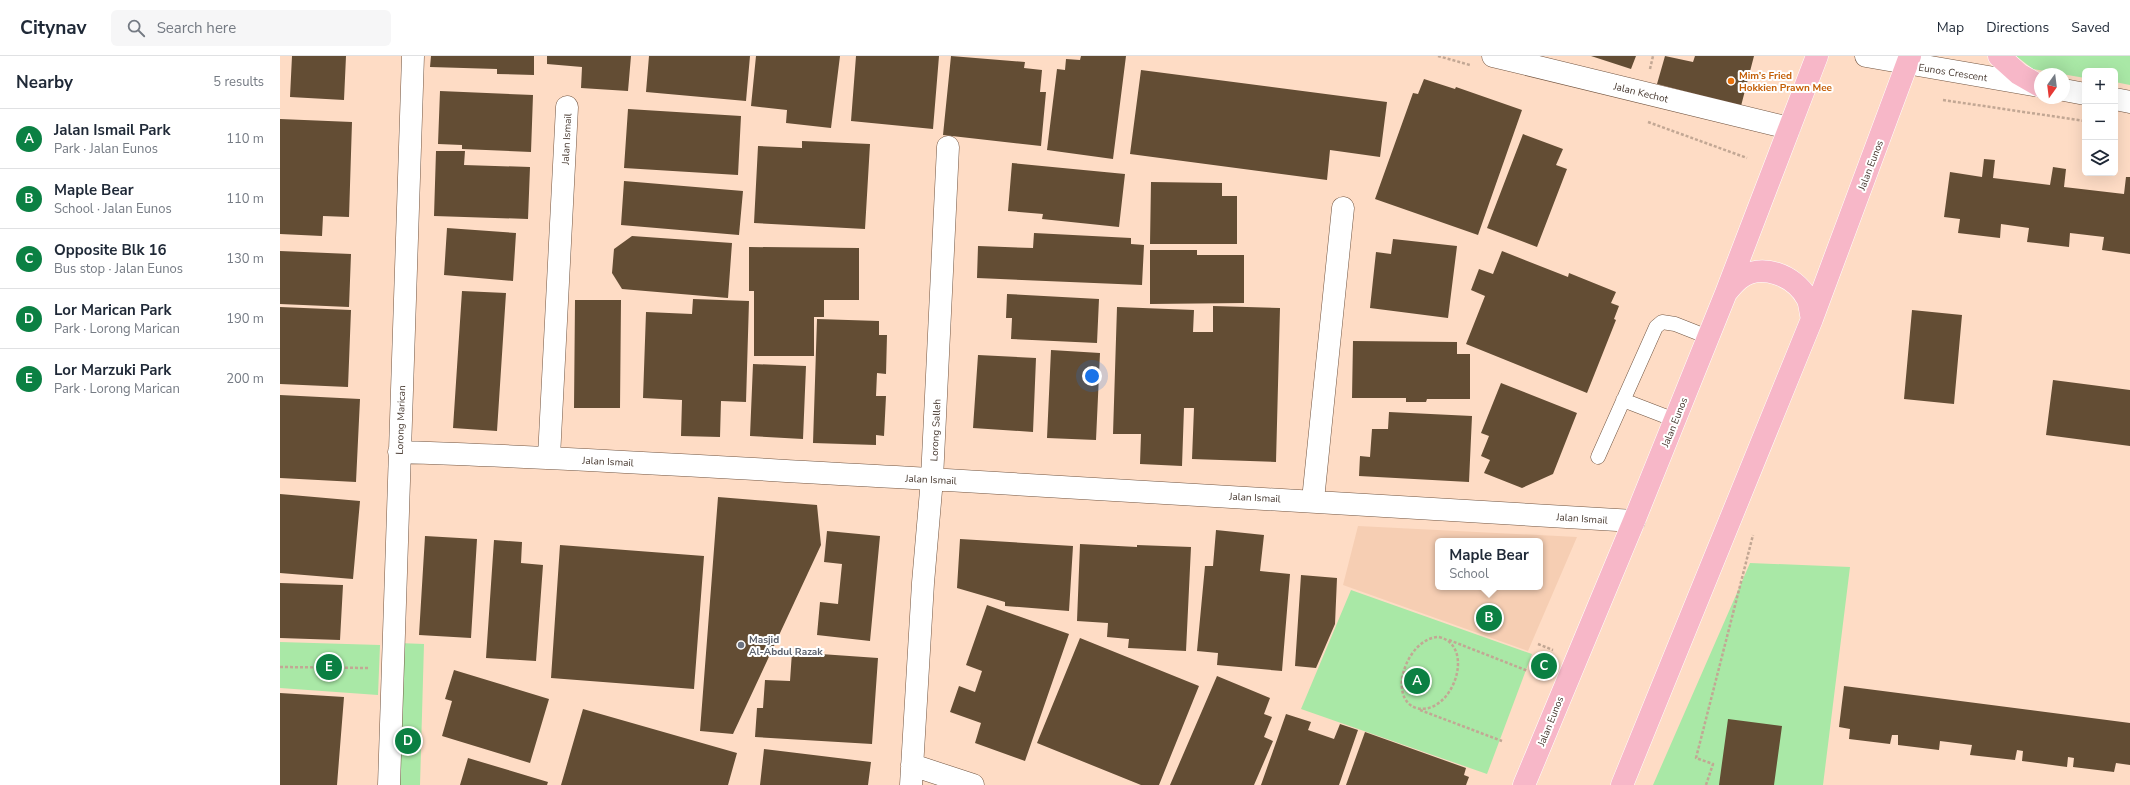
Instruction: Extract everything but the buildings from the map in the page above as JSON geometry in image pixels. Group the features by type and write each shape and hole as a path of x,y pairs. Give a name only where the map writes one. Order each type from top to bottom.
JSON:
{"highway":[{"name":"Jalan Eunos","path":"1524,785 1675,420 1726,293 1817,56"},
{"path":"1999,56 2019,74 2034,83"},
{"name":"Jalan Eunos","path":"1622,785 1812,319 1908,60"},
{"path":"1726,293 1740,278 1759,272 1779,273 1796,283 1808,299 1812,319"}],"street":[{"name":"Lorong Marican","path":"389,785 413,56"},
{"name":"Jalan Kechot","path":"1493,56 1789,128"},
{"name":"Eunos Crescent","path":"1866,56 1908,60 2034,85"},
{"path":"2070,91 2082,93"},
{"path":"2118,100 2130,102"},
{"name":"Jalan Ismail","path":"549,458 568,108"},
{"name":"Lorong Salleh","path":"912,775 923,583 932,479 948,147"},
{"path":"1313,500 1343,208"},
{"name":"Jalan Ismail","path":"399,452 549,458 1313,500 1634,521"},
{"path":"912,775 973,785"}],"lane":[{"path":"1598,457 1656,328 1662,322 1675,324 1708,337"},
{"path":"1623,400 1675,420"}],"path":[{"path":"1943,100 2082,121"},
{"path":"1706,785 1713,764 1696,758 1754,533"},
{"path":"1502,741 1416,708 1406,702 1403,693 1402,681 1410,655 1420,644 1431,638 1442,638 1528,671"},
{"path":"1416,708 1436,705 1443,700 1455,682 1457,656 1451,643 1442,638"}],"shaded area":[{"path":"1358,526 1577,537 1528,651 1343,585"}],"green space":[{"path":"2016,56 2130,56 2130,85 2118,83 2118,68 2082,68 2082,77 2070,75 2070,68 2033,69"},
{"path":"1750,563 1850,567 1823,785 1653,785"},
{"path":"1351,590 1532,654 1487,774 1301,709"},
{"path":"280,642 380,645 378,695 280,688"},
{"path":"398,643 424,644 420,785 393,785"}],"place":[{"name":"Mim’s Fried Hokkien Prawn Mee","path":"1731,81"},
{"name":"Maple Bear","path":"1489,618"},
{"name":"Masjid Al-Abdul Razak","path":"741,645"},
{"name":"Opposite Blk 16","path":"1544,666"},
{"name":"Lor Marzuki Park","path":"329,667"},
{"name":"Jalan Ismail Park","path":"1417,681"},
{"name":"Lor Marican Park","path":"408,741"}]}
